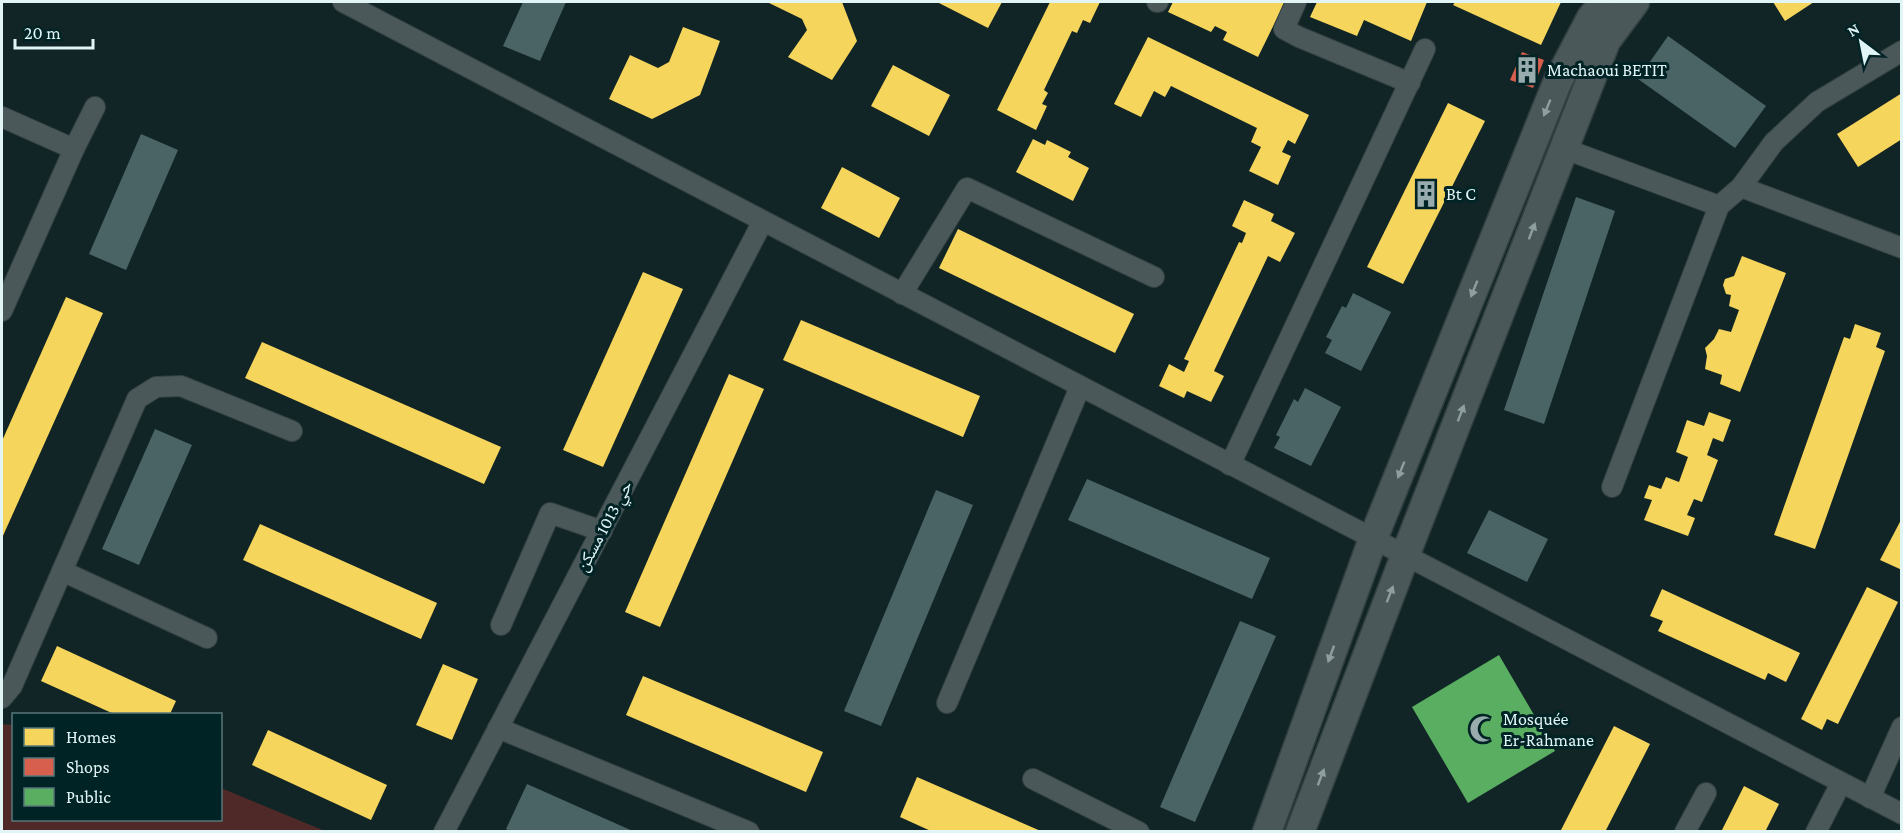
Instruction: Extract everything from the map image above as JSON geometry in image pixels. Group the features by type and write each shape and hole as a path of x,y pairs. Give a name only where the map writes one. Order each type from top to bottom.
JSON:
{"main road":[{"path":"1267,831 1373,539 1557,83 1591,18 1604,2"},
{"path":"1300,831 1606,41 1635,2"}],"street":[{"path":"343,2 1902,814"},
{"path":"1296,2 1284,28 1299,37 1410,83"},
{"path":"1230,465 1425,49"},
{"path":"1612,487 1719,206 1741,187 1774,142 1817,102 1902,51"},
{"path":"2,311 95,107"},
{"path":"2,117 74,149"},
{"path":"1565,149 1719,206"},
{"path":"1741,187 1902,248"},
{"path":"902,294 967,188 1154,277"},
{"name":"حي 1013 مسكن","path":"444,831 763,221"},
{"path":"2,698 12,686 137,399 156,387 181,386 292,431"},
{"path":"947,704 1080,387"},
{"path":"501,625 550,513 602,531"},
{"path":"62,571 207,638"},
{"path":"1870,798 1902,727"},
{"path":"498,728 749,831"},
{"path":"1034,779 1139,831"},
{"path":"1816,831 1841,783"},
{"path":"1685,831 1706,793"}],"shaded area":[{"path":"2,724 12,725 12,821 222,821 222,788 325,831 2,831"}],"building: Homes":[{"path":"767,2 842,2 857,41 832,80 788,57 807,30 802,19"},
{"path":"937,2 1002,2 988,28"},
{"path":"1050,2 1100,2 1090,23 1083,20 1077,33 1072,31 1044,90 1048,93 1042,104 1047,106 1036,130 997,110"},
{"path":"1173,2 1285,2 1258,57 1223,40 1227,32 1215,26 1211,32 1168,12"},
{"path":"1317,2 1427,2 1411,41 1364,20 1357,36 1310,17"},
{"path":"1455,2 1561,2 1541,45 1453,5"},
{"path":"1773,2 1814,2 1785,21"},
{"path":"683,27 720,41 700,95 652,119 609,99 630,55 658,68 669,62"},
{"path":"1148,37 1309,115 1295,144 1288,140 1282,152 1291,156 1278,185 1249,171 1261,147 1251,142 1257,128 1171,86 1165,97 1154,91 1141,117 1114,104"},
{"path":"893,65 950,95 929,136 871,106"},
{"path":"1902,93 1902,139 1858,167 1837,134"},
{"name":"Bt C","path":"1448,103 1485,121 1403,284 1367,267"},
{"path":"1033,139 1045,145 1047,140 1071,152 1068,157 1089,168 1073,201 1016,172"},
{"path":"842,167 900,198 879,238 821,208"},
{"path":"1244,200 1274,214 1271,221 1295,233 1280,262 1268,256 1214,371 1224,376 1211,402 1187,391 1184,398 1159,386 1169,364 1184,372 1189,361 1184,359 1239,242 1242,243 1246,233 1232,226"},
{"path":"958,229 1134,314 1115,353 939,268"},
{"path":"1742,256 1786,273 1740,392 1720,384 1722,375 1705,369 1707,356 1705,348 1714,339 1719,329 1731,332 1739,310 1729,306 1731,295 1726,294 1723,285 1725,279 1734,276"},
{"path":"643,272 683,289 603,467 563,450"},
{"path":"66,297 103,313 2,538 2,441"},
{"path":"801,320 980,396 963,437 783,360"},
{"path":"1855,324 1881,333 1876,347 1885,351 1815,549 1774,535 1844,337 1850,339"},
{"path":"262,342 501,447 484,484 245,378"},
{"path":"729,374 764,389 660,627 625,612"},
{"path":"1709,412 1731,420 1723,442 1713,438 1707,455 1718,460 1702,502 1694,499 1687,515 1695,518 1688,536 1644,520 1652,500 1644,498 1649,485 1661,489 1666,477 1679,482 1688,457 1676,452 1687,420 1704,426"},
{"path":"1902,518 1902,570 1880,560"},
{"path":"260,524 437,603 421,639 243,560"},
{"path":"1867,587 1898,602 1838,724 1827,719 1822,730 1801,719"},
{"path":"1662,589 1800,653 1786,682 1768,673 1765,680 1658,631 1663,621 1650,616"},
{"path":"57,646 176,701 170,713 112,713 41,681"},
{"path":"443,664 478,679 452,740 416,725"},
{"path":"643,676 823,752 806,792 626,715"},
{"path":"1614,726 1650,744 1605,832 1560,832"},
{"path":"268,730 387,785 371,820 252,765"},
{"path":"917,777 1043,832 933,832 900,817"},
{"path":"1744,786 1779,804 1765,832 1721,832"}],"building: Shops":[{"name":"Machaoui BETIT","path":"1522,52 1544,60 1533,88 1510,80"}],"building: Public":[{"name":"Mosquée Er-Rahmane","path":"1499,655 1555,751 1468,803 1412,707"}],"building: Other":[{"path":"523,2 566,2 540,61 503,46"},
{"path":"1668,36 1766,106 1735,148 1638,79"},
{"path":"141,134 178,150 126,270 89,254"},
{"path":"1576,197 1615,211 1544,424 1504,410"},
{"path":"1353,293 1391,312 1361,371 1325,353 1332,340 1326,337 1342,306 1346,308"},
{"path":"1305,388 1341,407 1311,466 1274,448 1280,437 1276,435 1294,399 1298,402"},
{"path":"155,429 192,445 139,565 102,549"},
{"path":"1087,479 1270,558 1252,599 1068,520"},
{"path":"936,490 973,505 881,726 844,711"},
{"path":"1489,510 1548,539 1527,582 1467,553"},
{"path":"1240,621 1276,636 1195,822 1160,807"},
{"path":"527,784 635,832 511,832 506,829"}],"place":[{"name":"Machaoui BETIT","path":"1527,70"},
{"name":"Bt C","path":"1426,194"},
{"name":"Mosquée Er-Rahmane","path":"1483,729"}]}
